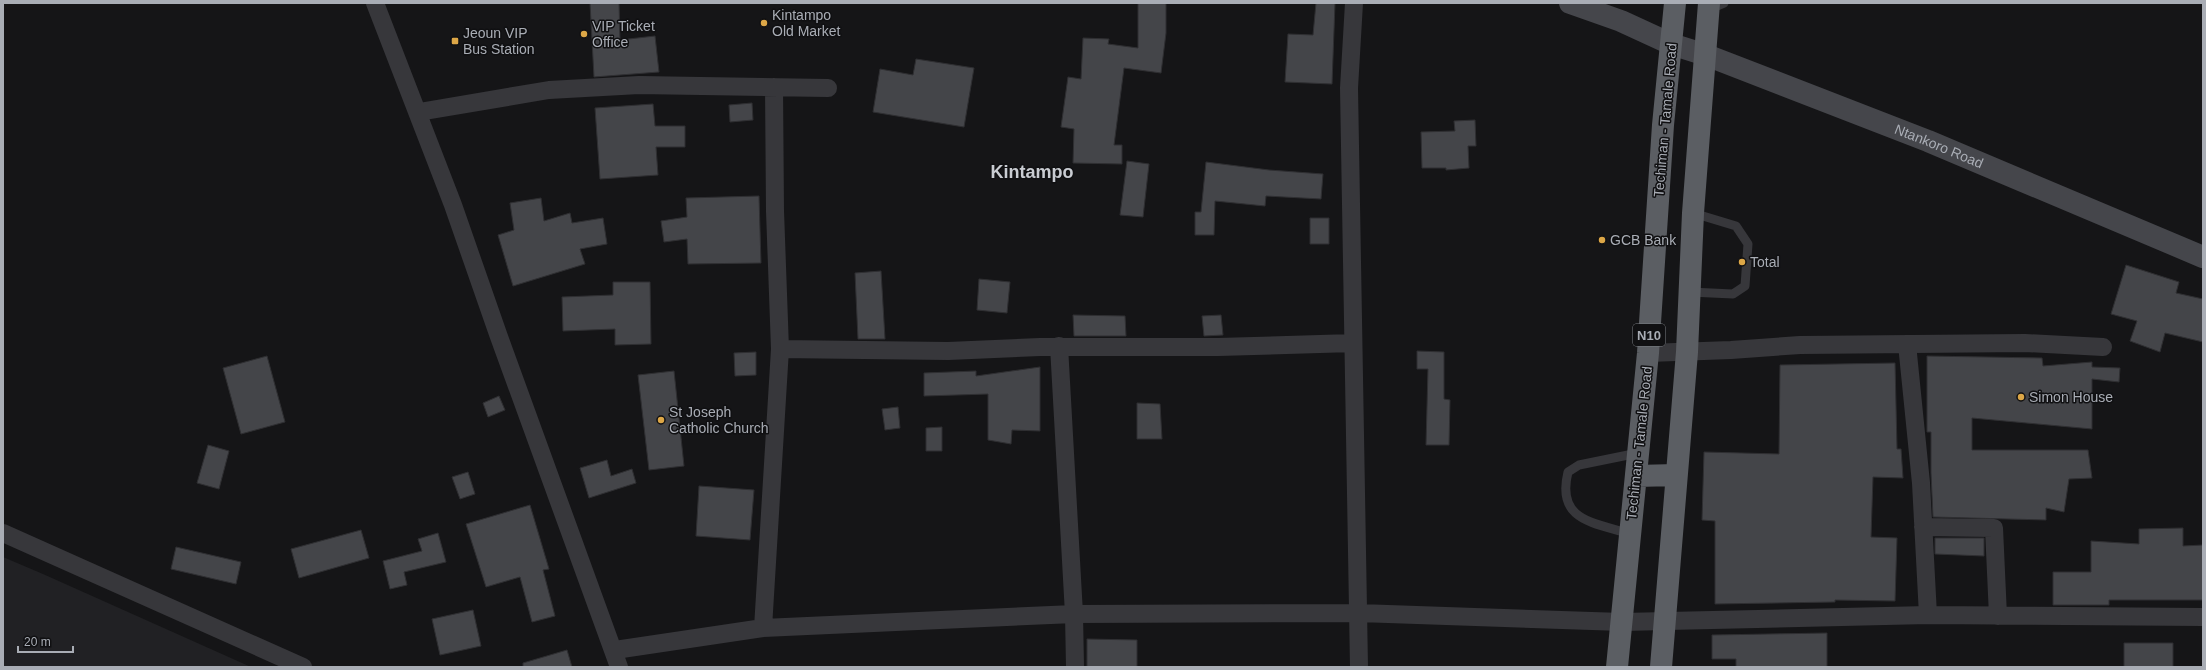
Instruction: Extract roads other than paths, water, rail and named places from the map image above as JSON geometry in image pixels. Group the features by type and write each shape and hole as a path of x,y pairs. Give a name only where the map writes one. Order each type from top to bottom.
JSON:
{"highway":[{"name":"Techiman - Tamale Road","path":"1617,667 1648,352 1675,3"},
{"path":"1661,667 1687,352 1688,292 1693,213 1706,55 1714,5"},
{"path":"1636,476 1676,475"}],"main road":[{"name":"Ntankoro Road","path":"1570,3 1621,21 1671,44 1706,55 1928,141 2203,257"}],"street":[{"path":"375,3 418,112 617,659 763,628 1074,614 1359,613 1622,622 1928,615 2203,617"},
{"path":"1354,3 1349,88 1359,667"},
{"path":"418,112 549,90 639,85 828,88"},
{"path":"763,628 780,349 775,211 774,87"},
{"path":"780,349 948,351 1059,346 1218,347 1353,343"},
{"path":"1648,352 1687,352 1800,345 2025,343 2103,347"},
{"path":"1907,344 1921,483 1928,615"},
{"path":"1059,346 1074,614 1075,667"},
{"path":"1923,527 1994,528 1998,616"},
{"path":"3,533 303,667"}],"lane":[{"path":"1688,292 1733,294 1744,286 1748,244 1736,226 1693,213"},
{"path":"1630,534 1582,518 1570,509 1564,488 1568,472 1580,464 1638,453"}],"place":[{"name":"Kintampo Old Market","path":"764,23"},
{"name":"VIP Ticket Office","path":"584,34"},
{"name":"Jeoun VIP Bus Station","path":"455,41"},
{"name":"GCB Bank","path":"1602,240"},
{"name":"Total","path":"1742,262"},
{"name":"Simon House","path":"2021,397"},
{"name":"St Joseph Catholic Church","path":"661,420"}],"district":[{"name":"Kintampo","path":"1032,172"}]}
